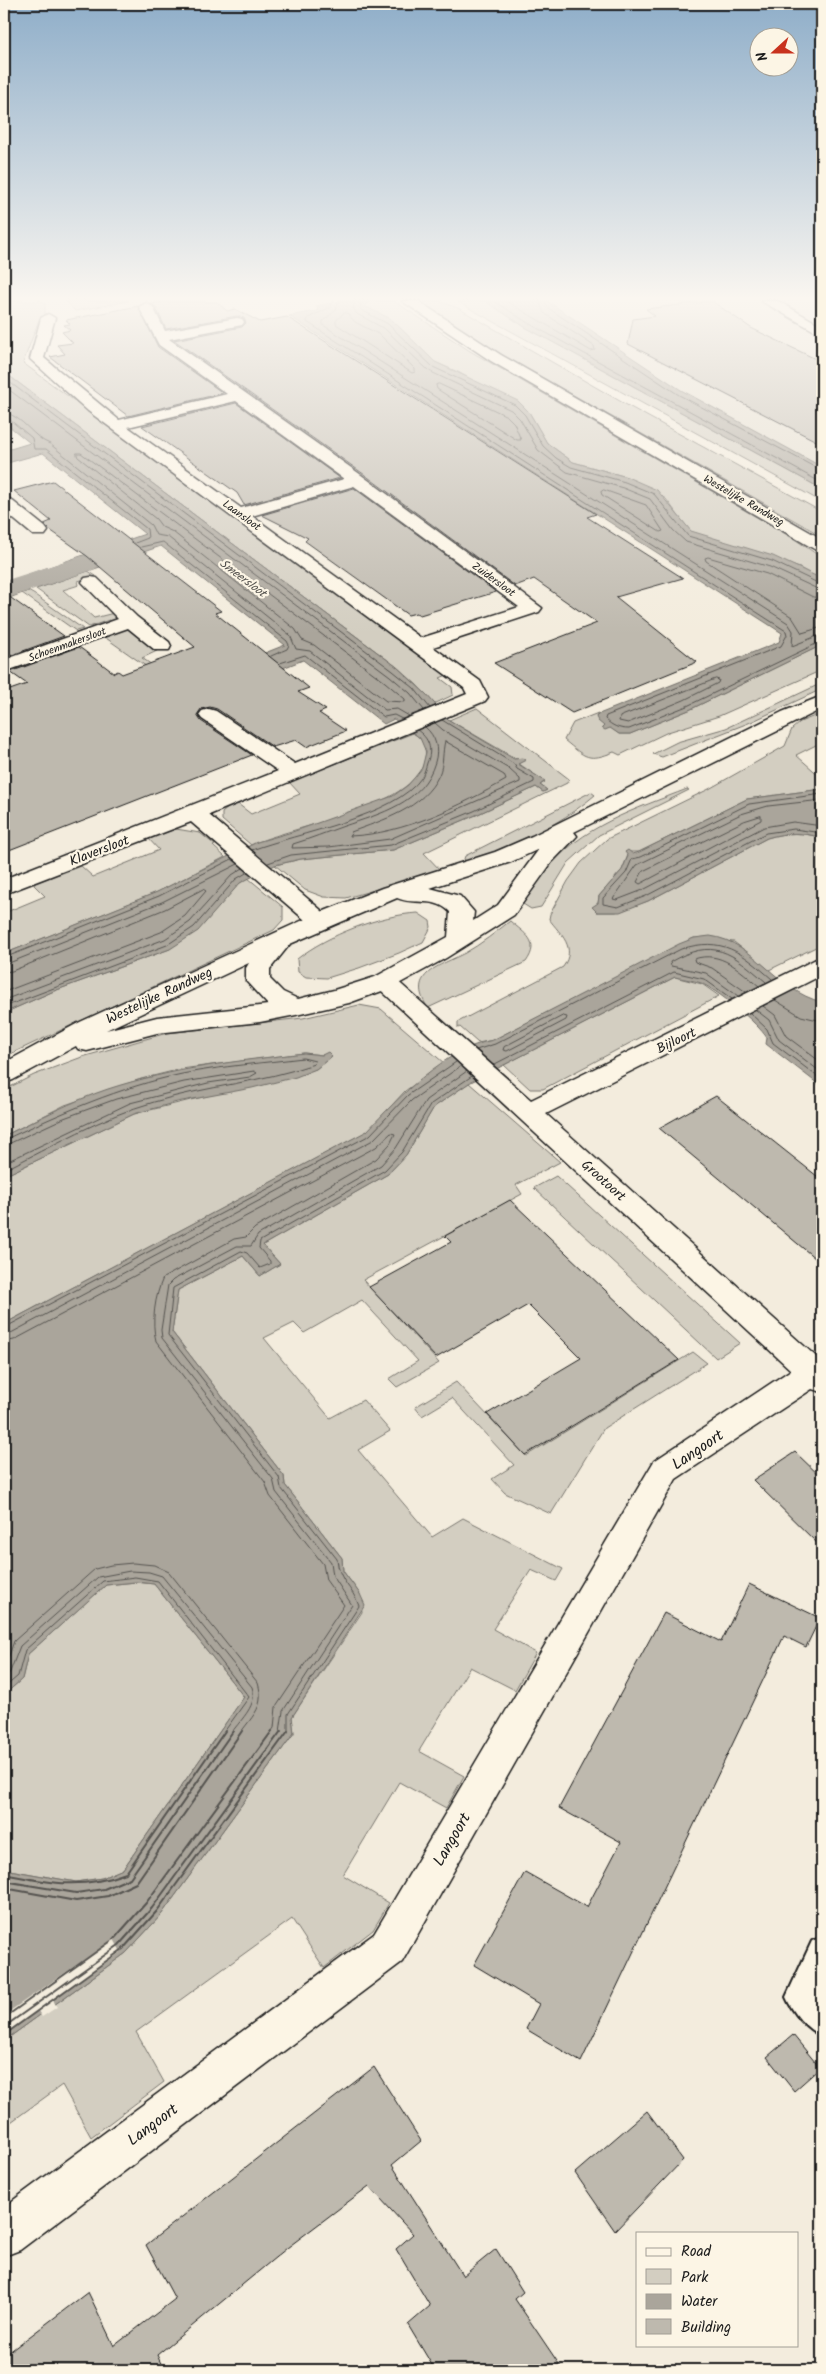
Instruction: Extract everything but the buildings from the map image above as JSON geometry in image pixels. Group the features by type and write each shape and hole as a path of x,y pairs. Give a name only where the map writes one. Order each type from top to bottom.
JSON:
{"street":[{"name":"Laansloot","path":"100,412 473,685 478,697"},
{"path":"116,425 171,412"},
{"name":"Zuidersloot","path":"260,412 358,480 533,608 420,645"},
{"name":"Westelijke Randweg","path":"589,412 822,546"},
{"path":"240,514 358,480"},
{"path":"4,503 20,518 39,530"},
{"path":"4,523 20,518"},
{"path":"91,582 130,621 162,646"},
{"name":"Schoenmakersloot","path":"4,666 130,621"},
{"name":"Klaversloot","path":"4,887 194,813 478,697"},
{"name":"Westelijke Randweg","path":"4,1074 89,1028 320,921 390,893 503,857 580,822 721,750 822,702"},
{"path":"209,715 293,772"},
{"path":"194,813 320,921"},
{"name":"Westelijke Randweg","path":"38,1057 157,1025 252,1015 296,1008 340,997 384,982 459,940 506,910 544,857 580,822"},
{"name":"Westelijke Randweg","path":"390,893 426,894 445,897 454,901 462,912 459,940"},
{"name":"Westelijke Randweg","path":"282,938 258,968 258,981 274,998 296,1008"},
{"name":"Bijloort","path":"519,1104 710,1023 817,968"},
{"name":"Grootoort","path":"384,982 818,1376"},
{"name":"Langoort","path":"4,2234 388,1948 666,1470 818,1376"}],"lane":[{"path":"822,1951 801,1997 822,2021"}],"shaded area":[{"path":"701,412 822,412 822,482"}],"green space":[{"path":"57,412 89,412 447,675 440,678 452,687 453,695 434,704 397,667"},
{"path":"529,412 575,412 796,540 822,558 822,581 800,568 690,531 666,499 627,477 573,462 547,443"},
{"path":"603,412 639,412 822,512 822,536"},
{"path":"658,412 680,412 822,489 822,502"},
{"path":"88,571 96,576 78,581 79,585 63,590 94,618 114,613 117,618 89,627 36,589"},
{"path":"28,591 83,629 76,631 22,593"},
{"path":"123,629 133,630 157,651 142,658 182,686 177,688 103,636"},
{"path":"822,645 822,670 719,716 668,732 620,755 614,752 598,757 588,756 577,751 564,740 573,723 598,713 596,717 619,734 630,734 689,710"},
{"path":"822,683 822,689 751,722 662,757 653,754 677,742 726,728"},
{"path":"477,708 569,779 567,783 424,853 441,871 346,898 324,897 305,890 275,865 301,859 393,850 536,787 543,792 547,790 540,785 545,782 518,763 518,760 449,720"},
{"path":"822,713 822,742 796,755 822,778 822,789 747,799 639,852 625,852 628,855 622,870 599,896 597,912 616,912 648,901 767,838 788,834 808,835 822,838 822,944 769,970 734,942 694,938 493,1040 478,1043 460,1027 458,1028 458,1022 563,967 567,960 568,947 566,941 549,919 550,914 568,881 581,863 607,839 709,789 785,746 792,729 800,722"},
{"path":"413,733 422,741 425,747 425,759 416,777 399,791 376,803 349,814 251,845 222,820 222,813 230,806 238,804 251,814 300,794 289,782"},
{"path":"687,789 689,790 599,835 568,863 541,907 531,909 523,904 545,872 575,842 629,812"},
{"path":"591,792 595,795 581,806 566,817 535,834 469,865 464,859 465,856"},
{"path":"176,829 200,833 215,845 213,846 225,857 158,892 4,954 4,913 45,896 34,885 35,883 80,865 93,877 159,850 148,838"},
{"path":"248,878 283,907 283,920 274,930 4,1057 4,1013 54,991 170,949 240,883"},
{"path":"418,913 430,921 431,927 423,942 359,968 327,978 306,977 298,972 297,959 338,934 371,922"},
{"path":"510,921 526,934 531,943 532,949 526,962 428,1008 422,996 421,987 423,979 428,973 465,953"},
{"path":"675,977 702,984 719,996 543,1089 530,1089 504,1065"},
{"path":"359,1005 381,1009 444,1063 405,1091 368,1131 4,1324 4,1176 134,1114 316,1069 332,1056 304,1053 181,1069 141,1079 65,1105 4,1136 4,1090 34,1075 82,1057 167,1033 303,1018"},
{"path":"469,1083 560,1162 516,1185 522,1194 363,1280 439,1363 397,1387 389,1379 418,1361 362,1300 304,1333 294,1323 264,1338 330,1418 363,1400 390,1431 358,1450 432,1537 463,1518 563,1569 556,1581 531,1570 493,1629 536,1653 515,1690 470,1667 419,1751 464,1776 446,1808 399,1782 343,1875 389,1903 373,1930 324,1968 292,1919 136,2032 164,2082 91,2137 62,2085 4,2127 4,2041 126,1953 161,1915 294,1733 292,1717 362,1612 360,1594 343,1571 342,1558 285,1485 284,1476 172,1332 178,1290 243,1256 260,1276 280,1264 263,1245 388,1174 406,1155 434,1107"},
{"path":"556,1176 740,1343 716,1358 534,1188"},
{"path":"693,1352 707,1363 604,1428 551,1514 505,1493 492,1479 514,1465 452,1398 422,1416 415,1407 456,1382 526,1456"},
{"path":"136,1582 154,1584 244,1697 123,1869 102,1878 76,1882 4,1869 4,1695 22,1679 28,1654 106,1585"}],"water":[{"name":"Smeersloot","path":"4,412 57,412 397,667 426,694 449,720 514,759 523,758 526,760 518,764 545,781 540,785 547,790 543,792 536,787 393,850 301,859 275,865 240,883 198,931 170,949 54,991 4,1013 4,954 157,892 257,842 292,832 393,796 408,785 422,768 426,752 420,738 394,719 384,724 303,660 197,702 177,688 285,645 161,546 39,588 20,577 145,534 43,453 4,464 4,451 30,443 4,422"},
{"path":"438,412 529,412 547,443 573,462 627,477 657,490 691,531 773,556 818,577 822,581 822,645 689,710 630,734 619,734 610,728 605,730 596,717 599,714 779,642 782,633"},
{"path":"680,412 721,412 822,467 822,489"},
{"path":"12,580 28,591 4,600 4,583"},
{"path":"822,789 822,838 795,834 767,838 648,901 620,912 597,912 592,907 598,903 599,896 622,870 628,856 625,852 628,850 633,854 639,852 747,799"},
{"path":"710,936 726,940 740,947 792,988 822,1002 822,1087 766,1044 767,1038 762,1032 747,1016 727,1000 701,983 675,977 469,1083 434,1107 406,1155 388,1174 263,1245 280,1264 260,1276 243,1256 178,1290 172,1332 284,1476 285,1485 342,1558 343,1571 360,1594 365,1605 292,1717 294,1733 161,1915 126,1953 4,2041 4,1869 76,1882 102,1878 123,1869 244,1697 154,1584 136,1582 106,1585 28,1654 22,1679 4,1695 4,1324 367,1131 424,1076 458,1053 475,1045 493,1040 679,944 694,938"},
{"path":"328,1052 332,1056 316,1069 296,1077 252,1088 177,1102 134,1114 4,1176 4,1136 81,1099 132,1082 181,1070 304,1053 322,1055"}],"pier":[{"path":"114,1939 121,1952 53,2000 57,2007 42,2017 38,2011 4,2035 4,2015"}],"waterway":[{"path":"4,590 85,563"}]}
